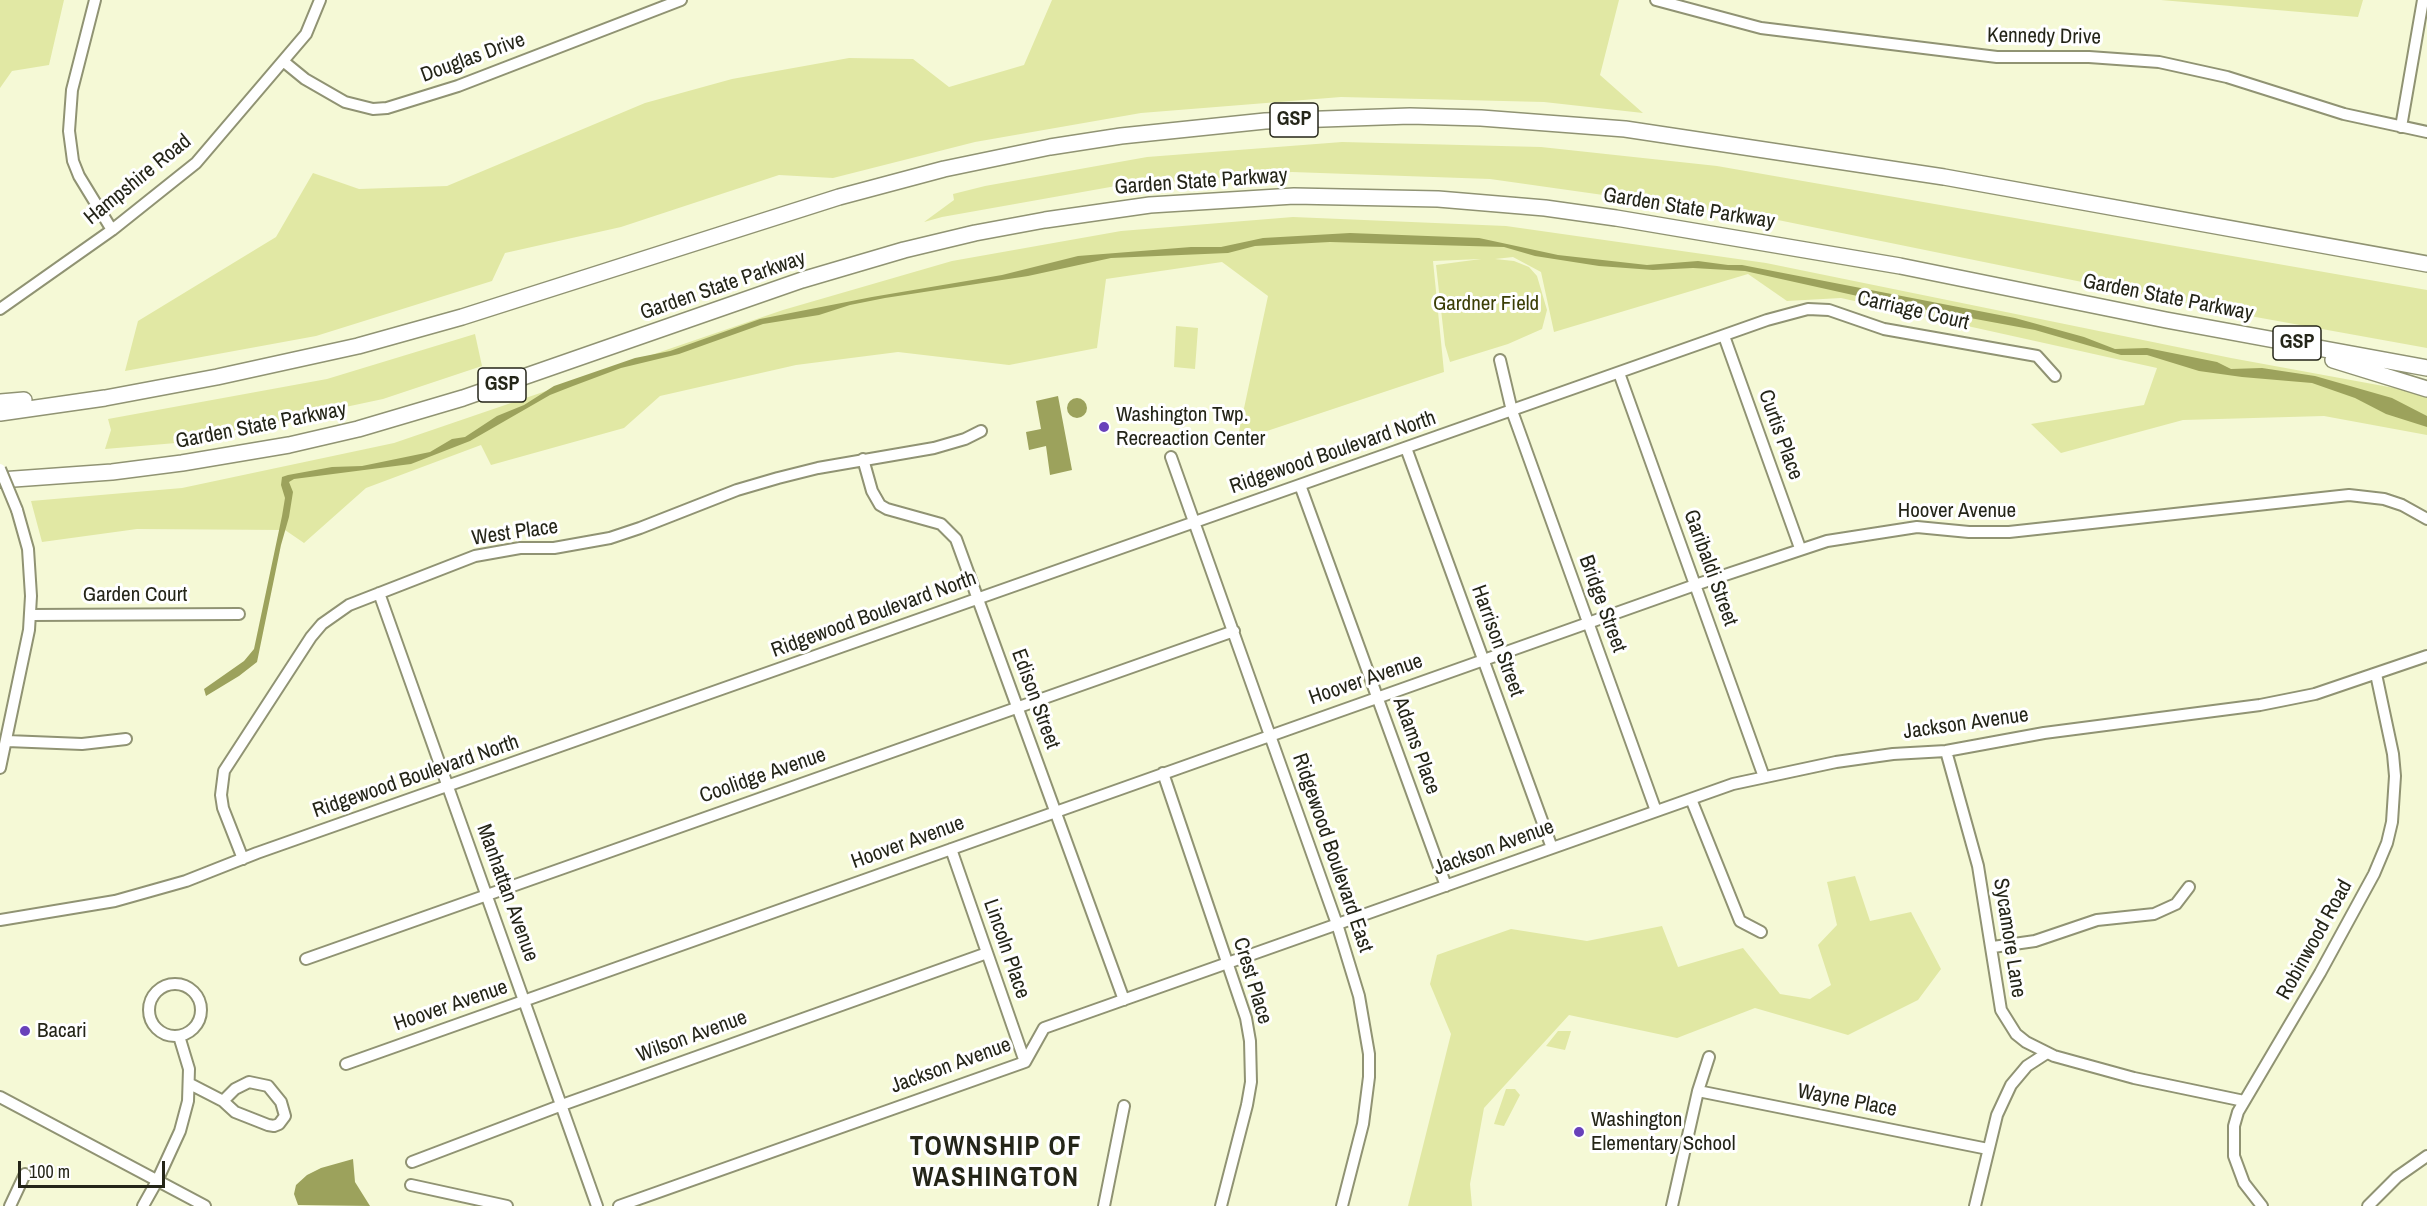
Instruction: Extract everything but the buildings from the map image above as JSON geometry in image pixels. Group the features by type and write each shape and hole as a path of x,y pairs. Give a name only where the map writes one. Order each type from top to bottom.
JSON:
{"highway":[{"name":"GSP","path":"0,413 183,384 323,355 419,329 839,197 944,169 1050,147 1121,136 1265,121 1410,116 1481,118 1626,129 1954,179 2427,264"},
{"name":"Garden State Parkway","path":"0,480 147,468 219,458 324,437 454,401 802,280 893,253 966,235 1045,220 1186,202 1294,196 1365,196 1450,200 1545,208 1873,261 2166,320 2427,368"},
{"path":"2166,320 2343,362 2427,389"},
{"name":"GSP","path":"0,402 183,384"}],"street":[{"path":"95,0 72,90 70,146 79,176 112,230"},
{"name":"Hampshire Road","path":"0,309 112,230 196,163 306,34 320,0"},
{"name":"Douglas Drive","path":"283,61 305,79 345,102 358,107 387,108 458,86 681,0"},
{"name":"Kennedy Drive","path":"1656,0 1761,28 1996,57 2089,57 2158,62 2227,77 2344,114 2427,132"},
{"path":"2401,127 2423,0"},
{"name":"Carriage Court","path":"1756,324 1808,309 1829,310 1884,329 2037,356 2055,376"},
{"name":"Ridgewood Boulevard North","path":"0,920 116,901 186,881 1756,324"},
{"name":"Curtis Place","path":"1724,336 1800,548"},
{"path":"1500,360 1512,411"},
{"name":"Garibaldi Street","path":"1619,373 1764,777"},
{"name":"Bridge Street","path":"1512,411 1656,811"},
{"name":"West Place","path":"243,859 223,808 221,795 221,783 229,760 316,630 349,605 475,556 520,548 563,546 610,537 640,528 737,490 818,468 934,448 965,439 981,431"},
{"name":"Harrison Street","path":"1406,448 1552,848"},
{"name":"Ridgewood Boulevard East","path":"1172,457 1337,924 1359,996 1369,1054 1369,1077 1363,1124 1341,1206"},
{"name":"Edison Street","path":"863,459 872,491 880,505 895,512 932,520 950,531 962,551 1124,1000"},
{"path":"0,469 17,510 26,539 30,564 30,615 0,768"},
{"name":"Adams Place","path":"1300,485 1446,886"},
{"name":"Hoover Avenue","path":"346,1064 1377,697 1827,540 1900,529 1936,528 1969,532 2009,532 2349,495 2384,499 2402,505 2427,519"},
{"name":"Manhattan Avenue","path":"379,593 597,1206"},
{"name":"Garden Court","path":"30,615 239,614"},
{"name":"Coolidge Avenue","path":"306,959 1234,631"},
{"name":"Jackson Avenue","path":"619,1206 1025,1062 1044,1028 1691,799 1764,777 1826,764 1893,754 1946,751 2055,731 2251,707 2315,694 2427,656"},
{"name":"Robinwood Road","path":"2262,1206 2244,1183 2234,1156 2234,1126 2244,1101 2357,908 2387,843 2395,801 2395,776 2393,754 2376,674"},
{"path":"7,741 82,744 126,739"},
{"name":"Sycamore Lane","path":"1946,751 1978,866 2002,1013 2016,1034 2047,1053 2134,1078 2244,1101"},
{"name":"Crest Place","path":"1163,773 1246,1018 1251,1061 1247,1105 1221,1206"},
{"path":"1691,799 1740,921 1761,932"},
{"name":"Lincoln Place","path":"951,849 1025,1062"},
{"path":"1993,947 2035,940 2097,920 2154,914 2176,904 2189,886"},
{"name":"Wilson Avenue","path":"412,1162 562,1105 987,953"},
{"path":"170,983 187,986 194,991 201,1006 198,1022 193,1029 179,1036 161,1032 150,1018 150,1000 154,992 170,983"},
{"path":"143,1206 157,1181 184,1118 190,1084 186,1056 179,1036"},
{"path":"1975,1206 1997,1115 2011,1085 2027,1066 2047,1053"},
{"path":"1672,1206 1698,1091 1709,1057"},
{"path":"190,1084 223,1101 235,1112 268,1125 279,1124 285,1116 281,1102 268,1086 249,1082 235,1089 223,1101"},
{"name":"Wayne Place","path":"1698,1091 1988,1149"},
{"path":"0,1097 205,1206"},
{"path":"1104,1206 1124,1106"},
{"path":"2368,1206 2397,1177 2427,1156"},
{"path":"10,1206 25,1174"},
{"path":"411,1185 507,1206"}],"green space":[{"path":"0,0 64,0 49,65 12,71 0,88"},
{"path":"1052,0 1619,0 1600,75 1643,113 1544,102 1341,97 1141,113 975,142 833,178 779,175 621,227 505,253 492,281 316,336 125,371 138,321 276,237 313,173 359,189 447,186 645,103 732,79 849,58 913,59 949,87 1024,65"},
{"path":"2161,0 2363,0 2358,17"},
{"path":"1342,142 1541,147 1717,166 2427,290 2427,348 2239,314 1773,219 1490,179 1292,172 1116,186 924,222 954,200 953,194 985,186 1147,157"},
{"name":"Gardner Field","path":"1293,217 1506,226 1766,263 2231,358 2427,394 2427,435 2324,416 2183,420 2061,453 2031,424 2144,405 2157,368 1841,298 1787,301 1748,274 1554,332 1541,272 1513,257 1495,259 1514,261 1529,267 1537,276 1547,310 1542,329 1508,344 1450,362 1445,345 1436,265 1481,259 1433,261 1444,372 1237,441 1268,296 1222,262 1106,279 1097,348 1009,365 898,352 796,365 660,396 624,428 491,465 481,445 366,488 304,543 285,530 137,529 42,542 31,501 182,488 394,443 783,310 952,261 1121,231"},
{"path":"1176,326 1198,328 1195,369 1174,367"},
{"path":"475,334 482,366 383,399 176,443 105,449 111,430 108,419 327,379"},
{"path":"1855,876 1870,921 1911,912 1941,969 1918,1000 1848,1035 1755,1008 1677,1038 1569,1015 1484,1108 1470,1184 1472,1206 1408,1206 1451,1034 1430,984 1437,955 1511,929 1587,941 1662,926 1678,967 1743,948 1780,994 1810,999 1831,985 1818,945 1837,925 1827,882"},
{"path":"1558,1031 1571,1031 1565,1050 1546,1046"},
{"path":"1506,1089 1515,1089 1520,1095 1504,1126 1494,1124"}],"shaded area":[{"path":"1350,233 1479,238 1558,255 1647,265 1698,261 1742,265 2015,318 2084,337 2115,349 2147,348 2217,362 2231,369 2262,368 2315,376 2392,398 2427,416 2427,427 2386,414 2355,398 2312,383 2199,371 2147,355 2121,355 2035,330 1889,303 1745,271 1693,268 1653,270 1599,266 1535,256 1504,247 1330,242 1255,246 1228,253 1111,258 1028,276 885,298 850,305 819,315 763,324 679,354 621,368 550,395 470,441 411,464 294,479 289,482 293,492 289,517 257,662 206,696 204,689 244,661 254,649 285,498 281,485 282,477 332,467 362,466 430,452 452,439 465,437 497,416 524,405 554,386 635,358 670,351 760,319 1002,275 1078,256 1191,247 1221,247 1263,238"},
{"path":"1058,396 1072,470 1050,475 1046,446 1029,450 1026,432 1041,429 1036,401"},
{"path":"1077,398 1084,401 1087,408 1084,415 1077,418 1070,415 1067,408 1070,401"},
{"path":"353,1159 355,1182 370,1206 298,1205 294,1194 296,1185 307,1175 321,1168"}],"place":[{"name":"Washington Twp. Recreaction Center","path":"1104,427"},
{"name":"Bacari","path":"25,1031"},
{"name":"Washington Elementary School","path":"1579,1132"}],"district":[{"name":"TOWNSHIP OF WASHINGTON","path":"996,1164"}]}
